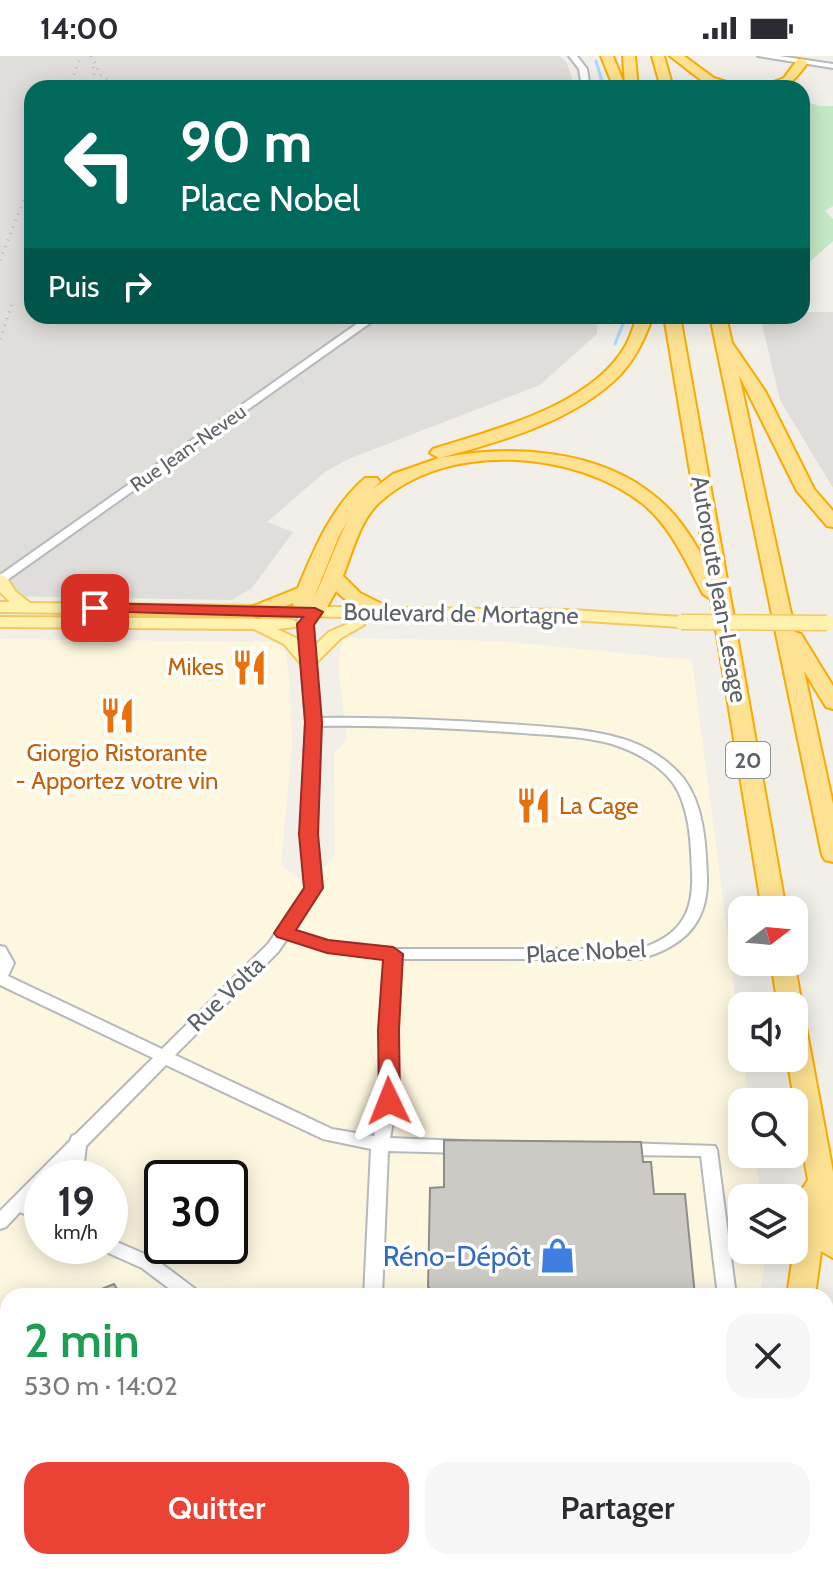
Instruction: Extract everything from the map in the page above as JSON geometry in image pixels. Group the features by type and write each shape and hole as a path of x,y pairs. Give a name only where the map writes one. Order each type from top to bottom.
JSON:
{"highway":[{"path":"607,56 617,80"},
{"path":"629,56 631,80"},
{"path":"658,56 665,80"},
{"path":"676,56 709,80"},
{"path":"788,80 807,62"},
{"path":"802,80 807,62"},
{"path":"308,616 302,602 342,515 363,489 402,466 530,421 586,393 622,363 640,335 643,324"},
{"name":"Autoroute Jean-Lesage","path":"673,324 772,896"},
{"path":"720,324 833,855"},
{"path":"722,336 757,391 806,491 833,522"},
{"path":"308,616 334,578 361,514 384,488 440,464 483,457 526,457 592,469 623,482 644,496 682,537 721,611"},
{"path":"334,578 357,600 385,613"},
{"path":"253,617 307,591"},
{"path":"783,620 833,703"},
{"path":"802,1072 833,1247"},
{"path":"802,1288 819,1171"}],"main road":[{"path":"0,580 10,595 26,607"},
{"name":"Boulevard de Mortagne","path":"0,607 253,617"},
{"name":"Boulevard de Mortagne","path":"0,622 385,613 581,616 681,622"},
{"name":"Boulevard de Mortagne","path":"308,616 356,625 831,623"},
{"path":"253,617 299,649 308,662 335,635 356,625"}],"street":[{"path":"573,56 583,69 585,80"},
{"path":"762,56 833,66"},
{"name":"Rue Jean-Neveu","path":"0,580 364,324"},
{"name":"Rue Volta","path":"59,1160 273,948 314,888 308,834 313,722 308,616"},
{"name":"Place Nobel","path":"284,933 327,946 393,954 640,954 662,948 692,923 700,904 699,867 688,802 679,782 649,756 620,742 586,735 447,724 313,722"},
{"path":"0,951 6,963 0,977 329,1135 381,1144 477,1147"},
{"path":"373,1288 381,1144 389,1101 388,1030 393,954"},
{"path":"76,1160 78,1140"},
{"path":"600,1149 709,1150 726,1288"},
{"name":"Rue Volta","path":"0,1222 24,1198"},
{"path":"18,1204 24,1207"},
{"path":"128,1254 148,1263 181,1288"}],"shaded area":[{"path":"0,56 560,56 567,63 572,80 24,80 24,324 598,324 597,334 540,385 351,458 326,471 267,522 293,532 252,588 232,600 0,596"},
{"path":"810,312 833,312 833,488 780,400 762,324 810,324"},
{"path":"343,638 497,641 692,660 728,939 728,976 733,976 735,992 728,992 728,1072 745,1072 747,1088 728,1088 728,1168 757,1168 759,1184 728,1184 728,1264 764,1264 761,1288 0,1288 0,639 275,642 285,648 292,745 281,865 310,886 335,854 334,754 347,739 338,664"}],"green space":[{"path":"810,103 833,106 833,206 825,211 833,219 833,241 810,262"}],"building":[{"name":"Réno-Dépôt","path":"444,1140 641,1142 643,1162 651,1162 654,1194 685,1194 694,1288 429,1288 430,1188 444,1187"}],"waterway":[{"path":"596,61 602,80"},
{"path":"615,344 623,324"}],"railway":[{"path":"72,80 81,56"},
{"path":"91,56 107,80"},
{"path":"92,61 92,80"},
{"path":"0,260 24,200"},
{"path":"0,339 13,301"}],"place":[{"name":"Mikes","path":"250,667"},
{"name":"Giorgio Ristorante - Apportez votre vin","path":"117,716"},
{"name":"La Cage","path":"533,806"},
{"name":"Réno-Dépôt","path":"557,1256"}],"route":[{"path":"95,608 315,612 305,624 313,722 308,834 314,888 284,933 327,946 393,954 388,1030 389,1101"}]}
